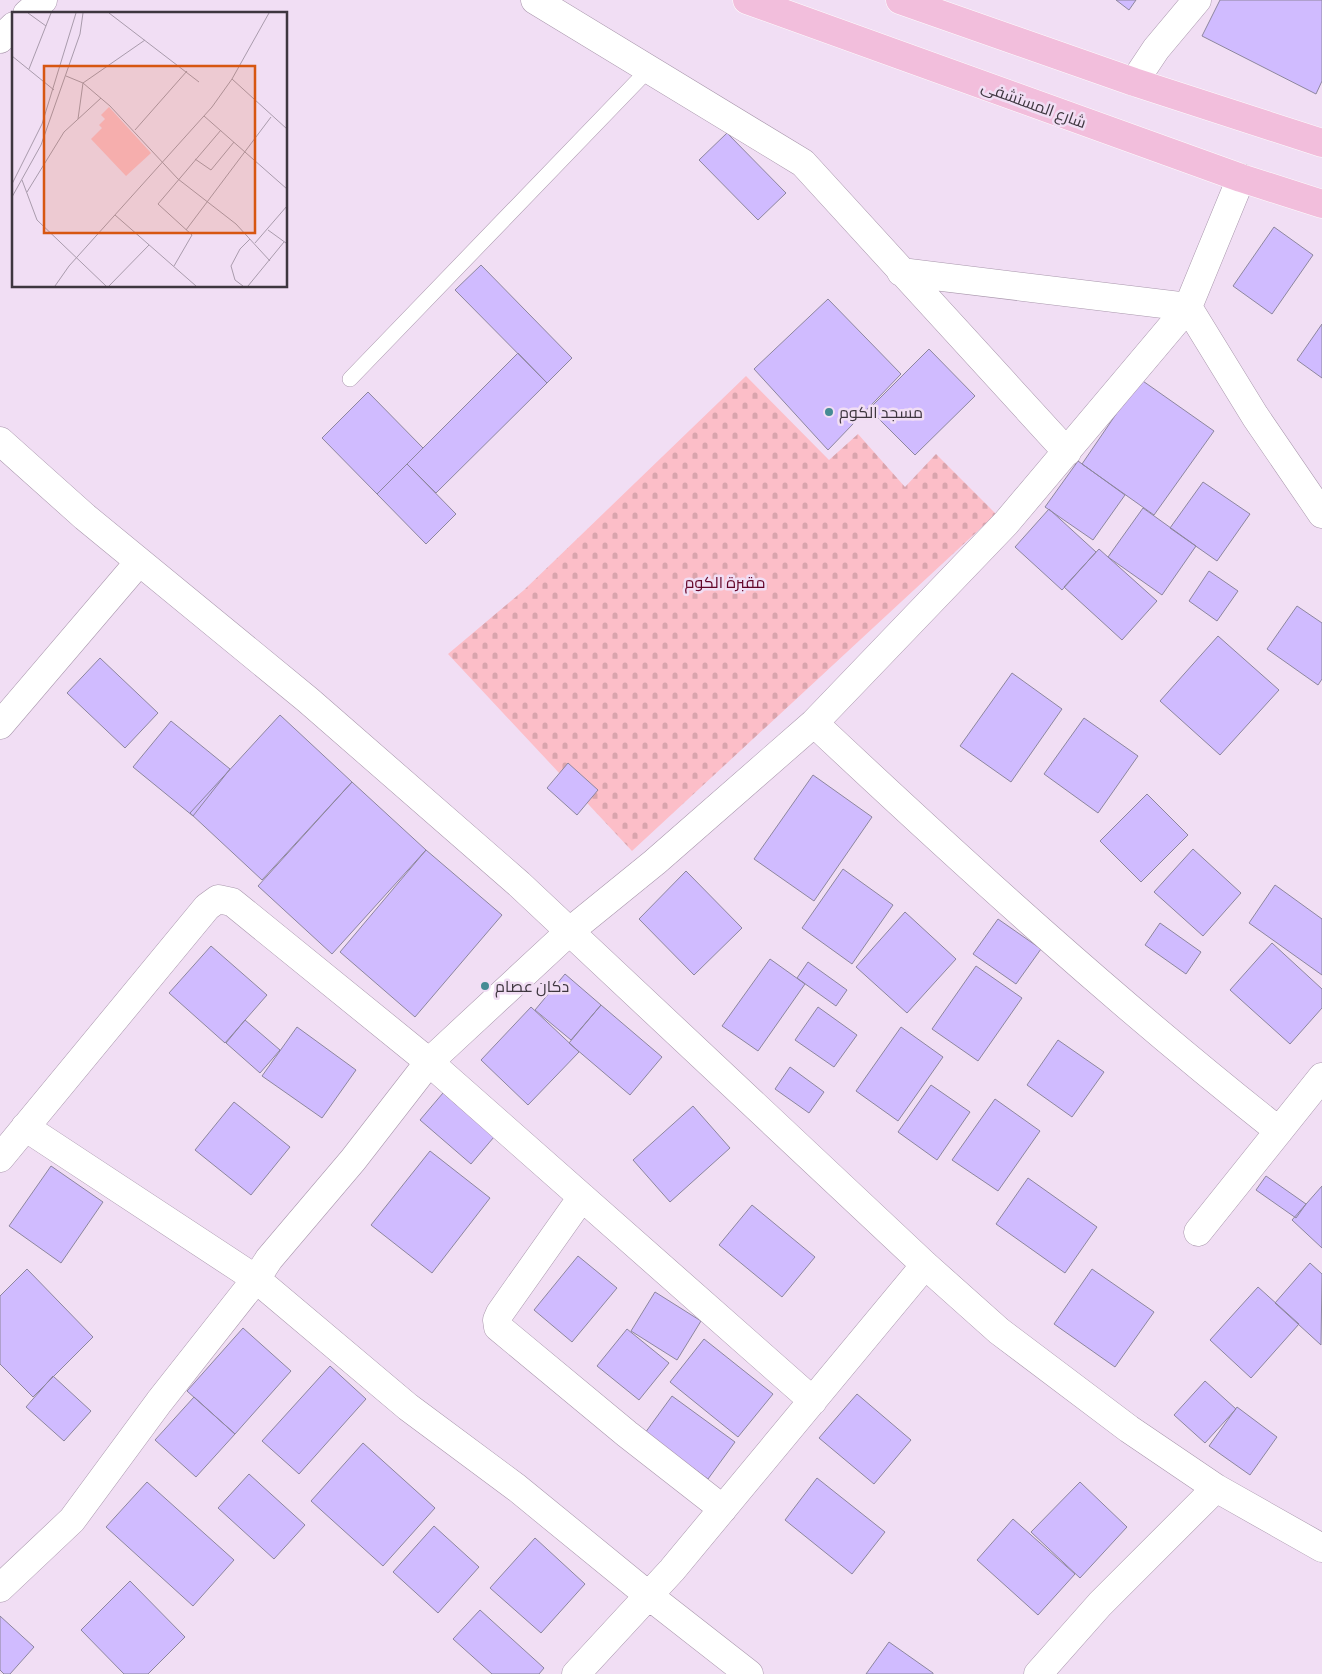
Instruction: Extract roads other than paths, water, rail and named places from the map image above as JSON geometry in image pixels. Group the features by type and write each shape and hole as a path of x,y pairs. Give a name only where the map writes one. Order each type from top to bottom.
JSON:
{"main road":[{"name":"شارع المستشفى","path":"747,0 1241,178 1322,204"},
{"path":"900,0 1134,82 1322,143"}],"street":[{"path":"29,12 43,0"},
{"path":"535,0 802,163 1067,452"},
{"path":"1134,82 1156,49 1197,0"},
{"path":"0,39 12,28"},
{"path":"0,1588 72,1520 158,1402 256,1279 269,1259 353,1160 429,1062 570,931 655,862 814,722 1006,523 1188,307 1241,178"},
{"path":"902,272 1188,307"},
{"path":"1188,307 1255,416 1322,514"},
{"path":"0,441 85,517 308,700 570,931 595,957 998,1331 1129,1429 1216,1488 1322,1548"},
{"path":"0,725 139,562"},
{"path":"814,722 1045,934 1173,1046 1279,1131"},
{"path":"0,1158 207,908 218,899 232,902 429,1062 813,1401"},
{"path":"1198,1232 1322,1078"},
{"path":"25,1127 256,1279 408,1407 517,1488 648,1595 750,1674"},
{"path":"582,1197 500,1313 497,1320 498,1327 627,1434 723,1509"},
{"path":"576,1674 723,1509 925,1265"},
{"path":"1038,1674 1100,1604 1216,1488"}],"lane":[{"path":"350,379 648,69"}],"place":[{"name":"مسجد الكوم","path":"829,412"},
{"name":"دكان عصام","path":"485,986"}],"park label":[{"name":"مقبرة الكوم","path":"725,582"}]}
